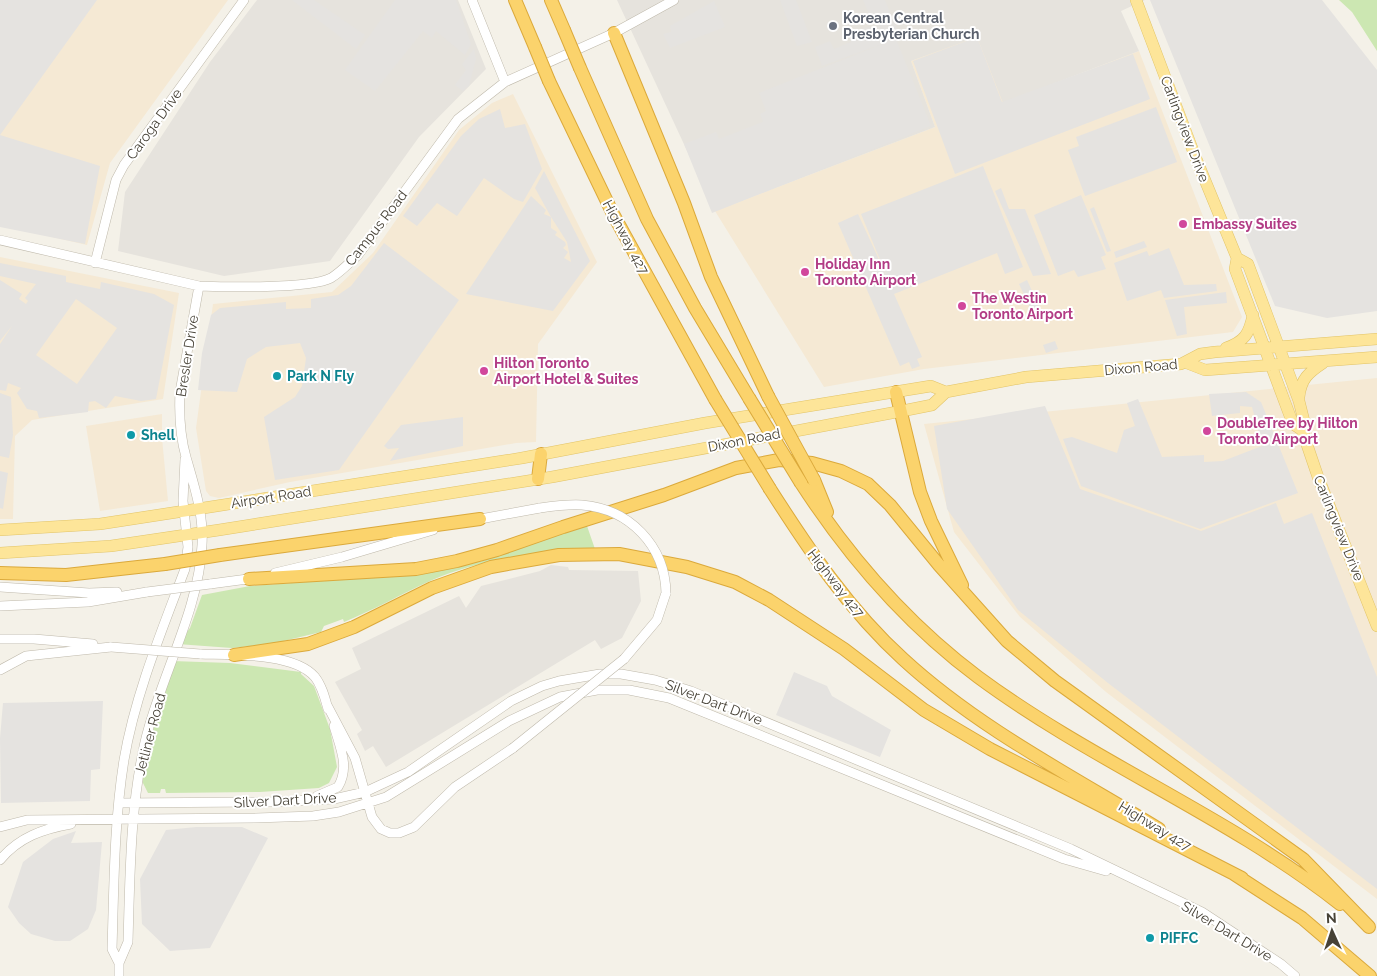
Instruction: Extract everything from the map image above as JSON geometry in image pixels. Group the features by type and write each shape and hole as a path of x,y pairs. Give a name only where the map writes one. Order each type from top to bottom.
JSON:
{"highway":[{"name":"Highway 427","path":"515,0 549,81 613,214 715,399 770,489 851,605 927,681 972,714 1242,878 1302,918 1370,976"},
{"name":"Highway 427","path":"551,0 647,219 695,308 749,398 808,482 838,537 896,606 948,654 978,678 1074,740 1260,849 1331,897 1373,930"},
{"path":"614,33 680,194 711,277 808,482"},
{"path":"896,392 920,492 966,594"},
{"path":"538,479 541,454"},
{"path":"249,579 416,569 457,561 497,550 664,495 736,468 779,460 812,463 841,471 868,484 890,505 939,565 1007,641 1055,681 1303,858 1373,930"},
{"path":"0,573 66,575 165,564 480,519"},
{"path":"234,656 308,644 354,628 432,588 491,567 559,555 619,554 687,567 735,582 769,600 844,649 924,710 990,749 1242,878"}],"main road":[{"name":"Carlingview Drive","path":"1136,0 1195,156 1237,258 1235,269 1293,424 1302,430"},
{"name":"Carlingview Drive","path":"1237,258 1248,264 1299,401 1304,421 1302,430 1318,477 1377,626"},
{"path":"1215,352 1242,341 1250,328 1253,315"},
{"name":"Dixon Road","path":"1187,363 1200,354 1215,352 1377,339"},
{"name":"Dixon Road","path":"538,479 902,411 932,404 946,392 1026,377 1187,363 1205,370 1377,357"},
{"path":"1299,401 1301,383 1306,375 1324,362"},
{"name":"Dixon Road","path":"541,454 705,423 930,386 946,392"},
{"name":"Airport Road","path":"0,530 100,524 541,454"},
{"name":"Airport Road","path":"0,554 68,551 186,535 538,479"}],"street":[{"name":"Caroga Drive","path":"95,262 116,180 124,165 244,0"},
{"path":"472,0 505,82"},
{"name":"Campus Road","path":"0,240 199,286 230,288 313,283 330,279 343,270 358,255 458,119 505,82 614,33 674,0"},
{"name":"Bresler Drive","path":"184,511 185,456 181,428 180,392 199,286"},
{"name":"Bresler Drive","path":"185,456 193,476 200,509"},
{"path":"0,606 88,602 147,592 249,579 342,557 389,542 480,519 562,505 600,508 618,515 634,525 656,549 663,566 666,593 657,620 624,659 513,748 455,787 417,824 404,832 390,833 381,829 374,822 355,758 327,705"},
{"name":"Jetliner Road","path":"119,976 119,963 128,942 134,803 145,741 193,599 201,555 200,509"},
{"name":"Jetliner Road","path":"119,963 112,949 119,803 129,738 140,698 185,569 186,535 184,511"},
{"path":"0,587 89,593 147,592"},
{"path":"0,639 44,640 274,659 304,668 320,685 344,760 344,774 338,787 332,792 309,799"},
{"path":"0,670 26,656 111,646"},
{"name":"Silver Dart Drive","path":"119,803 269,802 334,799 365,792 408,772 511,701 542,686 600,674 639,676 691,691 1071,849 1202,912 1281,964 1295,976"},
{"name":"Silver Dart Drive","path":"96,820 313,816 368,804 386,797 429,772 509,721 540,704 560,696 597,690 629,690 669,698 1064,859 1129,878"},
{"path":"129,738 145,741"},
{"path":"855,774 861,762"},
{"path":"0,827 8,823 27,820 96,820"},
{"path":"0,860 9,849 30,835 56,827 96,820"}],"shaded area":[{"path":"0,0 228,0 110,163 87,245 0,225"},
{"path":"0,0 97,0 0,135"},
{"path":"257,0 458,0 486,69 419,137 330,261 224,276 118,251 125,192 210,62"},
{"path":"292,0 314,0 365,35 356,49"},
{"path":"395,0 456,0 471,44 465,55 436,31 432,38 423,31 375,91 345,70"},
{"path":"617,0 1145,0 1121,11 1139,51 1003,103 977,37 911,61 935,127 715,211"},
{"path":"780,0 796,0 812,42 797,46"},
{"path":"863,0 885,0 899,35 891,38 891,40 896,39 931,126 712,213 684,144 716,132 719,139 763,122 760,114 766,111 759,93 885,43 822,66 815,47 830,41 834,49 851,42 848,34 871,26 874,32 877,28 878,23 873,24"},
{"path":"1150,0 1322,0 1377,70 1377,311 1327,318 1275,306"},
{"path":"714,1 725,27 670,48 663,34 671,32 670,26"},
{"path":"977,36 1004,103 1139,51 1242,317 1233,332 924,369 824,387 715,211 935,127 911,61"},
{"path":"977,37 1002,102 1133,54 1150,99 955,174 913,61"},
{"path":"474,49 476,59 469,86 463,91 455,85 466,70 462,64"},
{"path":"513,94 597,262 538,344 536,442 516,443 290,482 219,498 210,496 206,491 196,428 213,304 332,292 373,253 459,130 492,103"},
{"path":"1156,107 1177,162 1085,196 1068,150 1079,146 1076,137"},
{"path":"500,109 505,128 525,124 542,169 523,202 514,199 484,178 457,216 437,203 417,226 403,216 461,136 479,119"},
{"path":"0,135 100,166 85,244 0,227"},
{"path":"983,166 1023,267 1005,274 997,253 894,294 922,357 917,359 920,366 912,369 909,362 900,366 838,223 858,214 888,279 861,214"},
{"path":"544,171 590,261 553,311 466,294 531,196 546,210 544,214 551,217 535,188","holes":["551,217 567,242 571,262 564,258 568,252 563,248 566,245 565,242 555,235 557,232 551,228"]},
{"path":"1001,188 1009,209 1025,209 1051,274 1033,276 995,191"},
{"path":"1081,195 1106,255 1101,257 1106,269 1078,277 1074,270 1058,276 1034,215"},
{"path":"1094,207 1111,251 1107,252 1090,209"},
{"path":"1144,241 1147,247 1116,258 1114,252"},
{"path":"384,243 459,300 339,470 275,480 264,417 295,397 302,386 306,358 300,343 266,347 247,359 237,392 198,390 202,353 211,315 220,308 286,302 286,309 311,308 311,299 338,295 351,286"},
{"path":"1169,248 1184,285 1216,284 1217,291 1164,298 1161,290 1127,301 1114,263 1147,251 1149,256"},
{"path":"0,257 179,293 163,399 32,420 15,436 13,519 0,519"},
{"path":"0,263 66,276 66,282 100,289 101,282 154,294 174,305 156,399 141,401 115,396 106,408 95,401 89,402 88,412 39,418 37,411 27,409 17,393 21,388 8,383 6,391 0,390 0,344 12,326 0,341 0,280 22,294 19,299 26,304 28,301 25,298 36,284 0,276","holes":["76,299 117,328 77,384 36,355"]},
{"path":"1027,280 1039,306 1031,310 1019,284"},
{"path":"1226,292 1227,303 1184,307 1187,334 1177,336 1165,300"},
{"path":"1055,341 1058,349 1046,353 1043,345"},
{"path":"1377,378 1377,899 1106,692 1020,617 954,532 924,424"},
{"path":"1246,392 1261,402 1298,493 1200,529 1081,486 1063,439 1072,437 1117,453 1124,430 1135,426 1127,403 1138,399 1162,457 1204,455 1204,462 1223,461 1262,446 1252,407 1240,406 1240,413 1212,416 1209,394"},
{"path":"0,393 11,397 13,435 9,458 0,456"},
{"path":"1045,406 1080,489 1201,531 1276,503 1284,524 1312,513 1377,677 1377,889 1108,683 1018,610 947,509 934,426"},
{"path":"162,414 162,438 168,501 100,511 86,426"},
{"path":"463,417 463,446 390,461 399,448 388,449 384,446 401,425"},
{"path":"0,471 8,473 3,509 0,508"},
{"path":"551,565 568,567 569,570 638,571 641,601 622,638 601,649 595,640 386,767 373,746 365,751 357,734 362,730 335,682 361,669 352,648 459,596 466,608 481,586 540,571"},
{"path":"794,672 827,686 832,696 891,730 880,757 776,715"},
{"path":"103,701 100,769 91,770 90,801 1,803 0,738 3,703"},
{"path":"196,827 242,827 268,838 210,948 170,951 142,924 140,879 166,830"},
{"path":"76,831 71,843 102,842 96,910 88,929 70,941 55,941 31,934 19,923 8,907 23,862 53,839"}],"green space":[{"path":"1339,0 1377,0 1377,51 1352,12"},
{"path":"587,526 595,549 511,557 450,573 344,622 343,619 324,626 321,632 271,644 232,648 177,644 190,628 202,595 250,586 427,573 483,560"},
{"path":"172,661 230,663 301,672 314,686 330,729 337,767 329,783 319,788 260,792 166,793 165,789 161,789 160,793 148,793 142,781 145,761"}],"place":[{"name":"Korean Central Presbyterian Church","path":"833,26"},
{"name":"Embassy Suites","path":"1183,224"},
{"name":"Holiday Inn Toronto Airport","path":"805,272"},
{"name":"The Westin Toronto Airport","path":"962,306"},
{"name":"Hilton Toronto Airport Hotel & Suites","path":"484,371"},
{"name":"Park N Fly","path":"277,376"},
{"name":"DoubleTree by Hilton Toronto Airport","path":"1207,431"},
{"name":"Shell","path":"131,435"},
{"name":"PIFFC","path":"1150,938"}]}
